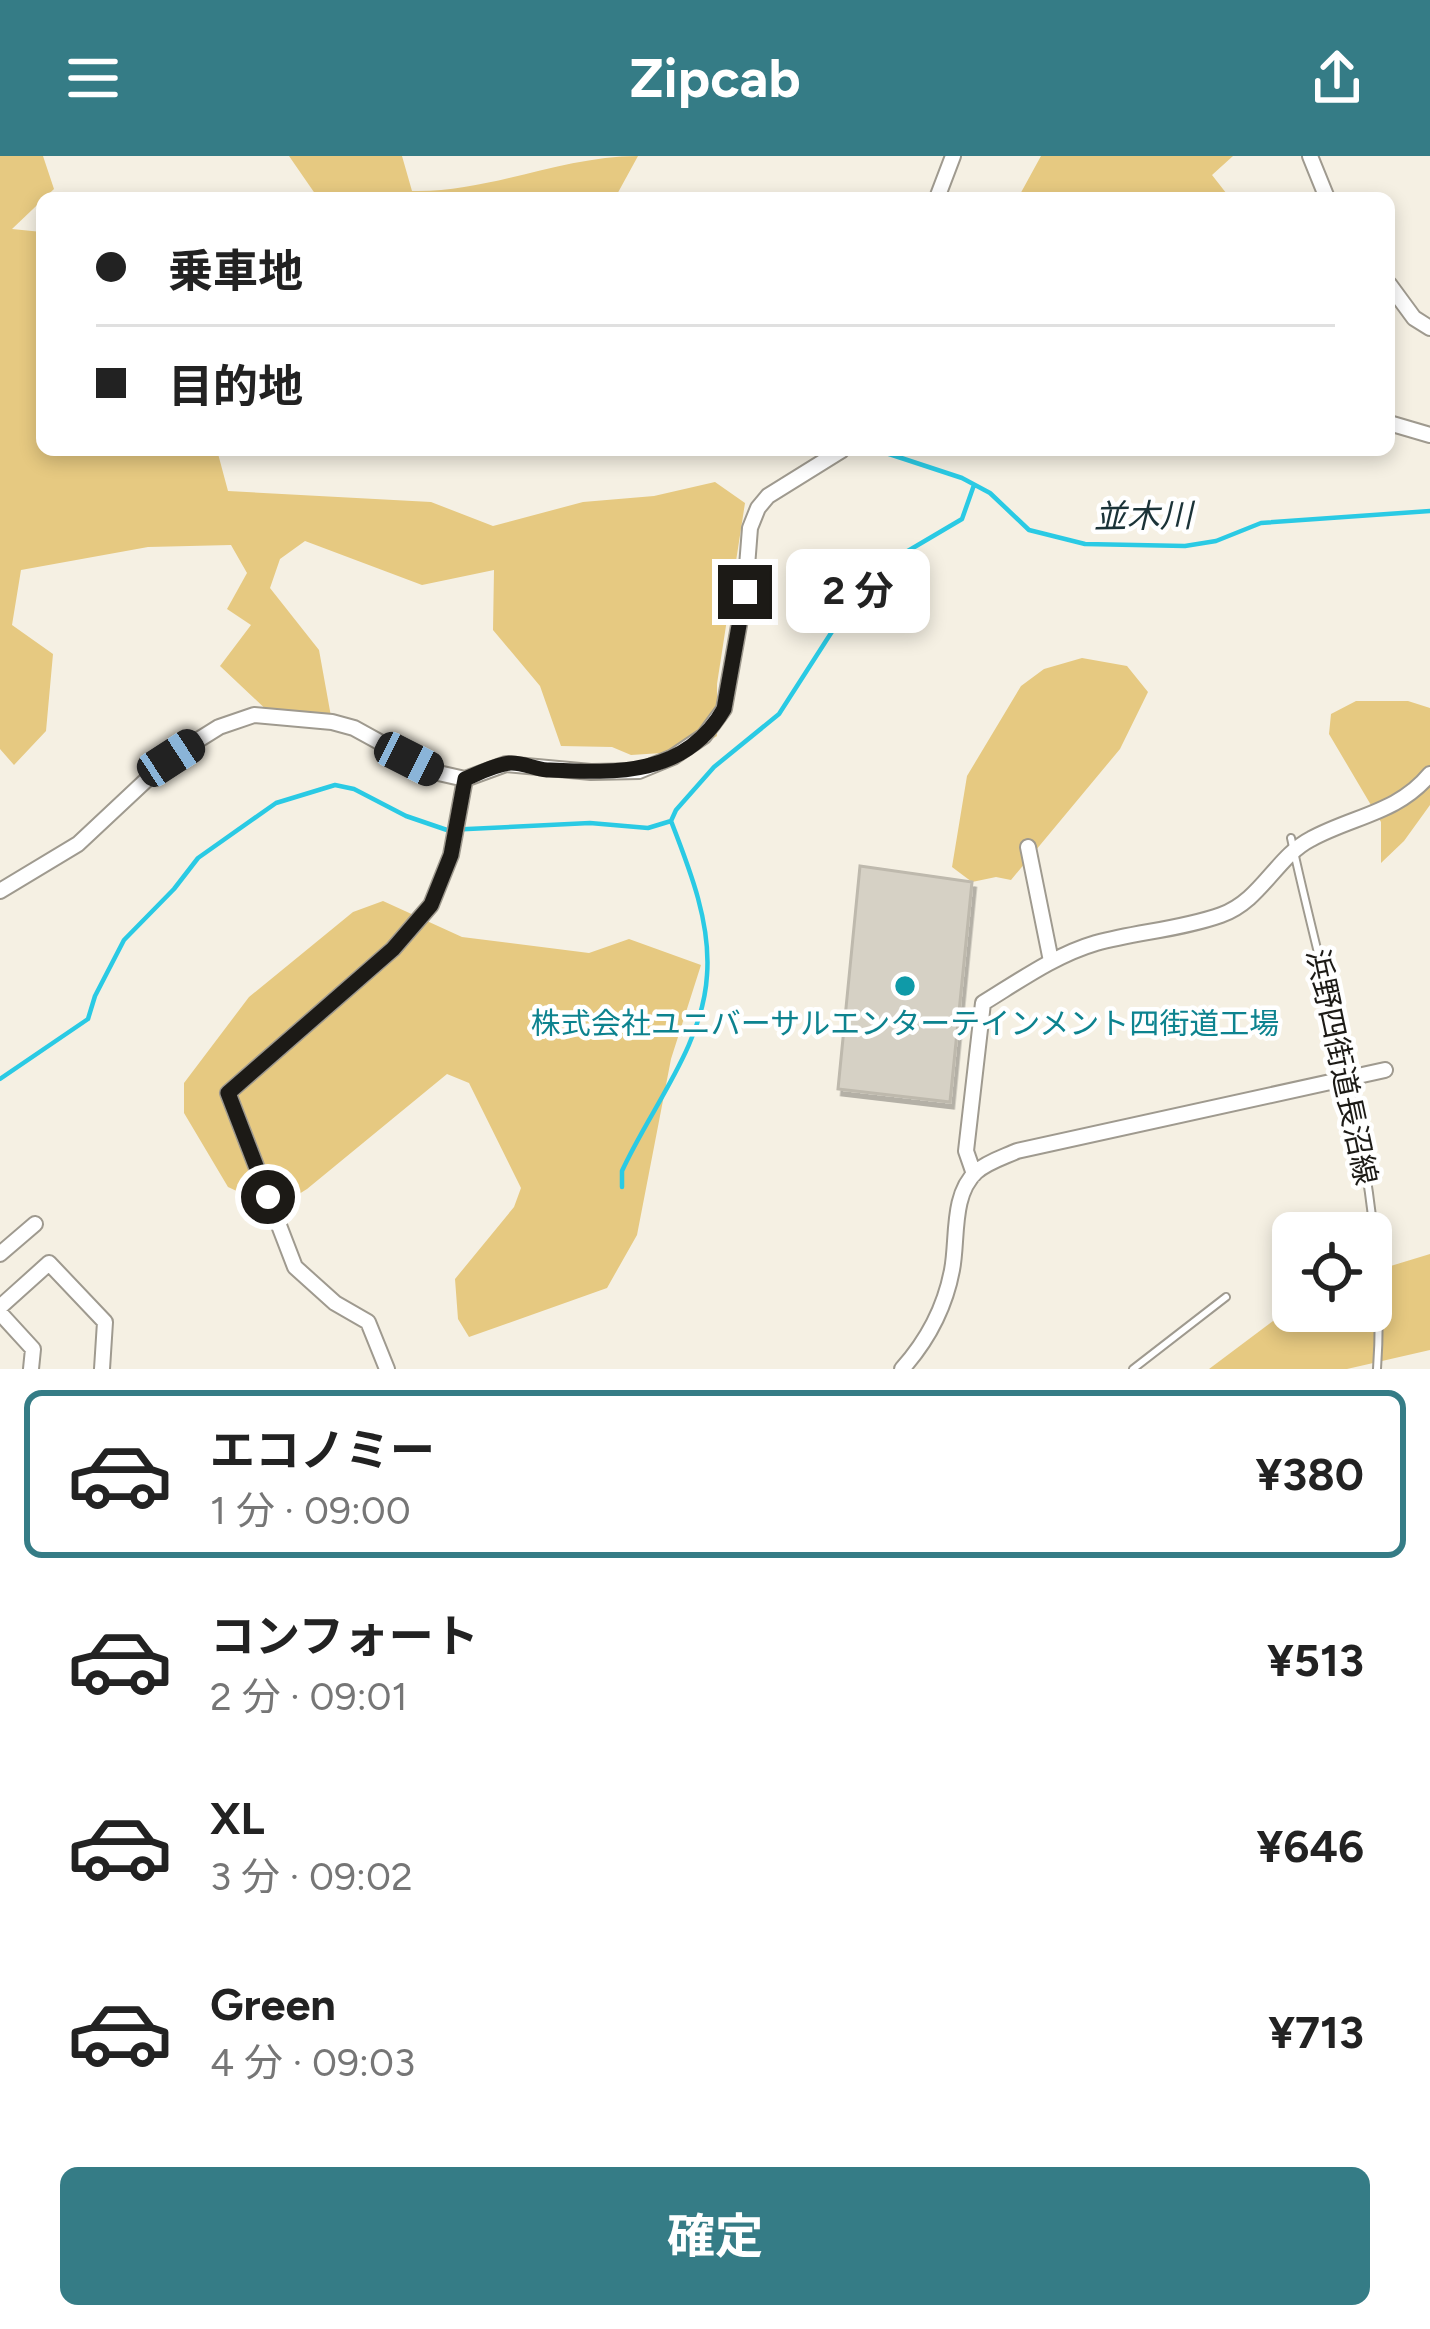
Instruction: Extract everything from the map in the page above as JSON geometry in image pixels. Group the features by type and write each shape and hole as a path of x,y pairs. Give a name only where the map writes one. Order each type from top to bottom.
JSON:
{"street":[{"path":"939,192 953,156"},
{"path":"1310,156 1325,192"},
{"path":"1395,292 1414,318 1430,328"},
{"path":"1395,425 1430,436"},
{"path":"0,891 78,844 171,758 218,727 244,717 332,722 375,738 434,772 465,779 518,763 537,769 639,771 691,747 715,724 729,693 750,528 758,508 768,496 832,456"},
{"path":"974,1174 966,1151 983,1003 1051,961 1090,945 1224,914 1266,884 1293,844 1390,808 1430,774"},
{"path":"387,1369 368,1322 335,1303 295,1267 228,1093 393,949 431,905 451,855 465,779"},
{"path":"1028,847 1051,961"},
{"path":"902,1369 923,1344 946,1291 959,1208 974,1174 1017,1151 1385,1070"},
{"path":"0,1254 35,1224"},
{"path":"32,1369 32,1349 0,1310 49,1263 105,1322 102,1369"}],"lane":[{"name":"浜野四街道長沼線","path":"1293,844 1375,1234 1380,1285 1377,1369"},
{"path":"1133,1369 1226,1297"}],"shaded area":[{"path":"0,156 43,156 54,189 36,192 36,206 12,229 36,231 36,456 219,456 228,491 431,502 493,526 583,502 654,496 715,482 745,503 717,684 717,736 693,751 631,755 612,747 561,746 540,686 493,630 494,570 422,585 305,541 280,559 270,588 319,650 332,722 273,716 220,666 251,625 227,609 247,573 231,545 148,547 21,570 12,625 53,654 46,731 14,765 0,749"},
{"path":"289,156 402,156 412,191 469,186 581,162 638,156 618,192 314,192"},
{"path":"1041,156 1233,156 1212,175 1225,192 1021,192"},
{"path":"1082,658 1127,666 1148,692 1120,749 1011,880 996,877 972,882 952,867 967,776 1021,686 1044,669"},
{"path":"1356,701 1408,701 1430,708 1430,805 1381,863 1381,822 1329,734 1331,714"},
{"path":"383,901 462,937 589,953 629,939 701,965 671,1059 637,1235 607,1288 469,1337 458,1319 455,1279 514,1207 521,1188 469,1083 447,1074 307,1189 275,1209 228,1187 184,1113 184,1083 249,997 353,912"},
{"path":"1430,1254 1430,1350 1347,1369 1209,1369 1272,1322 1272,1332 1392,1332 1392,1266"}],"building":[{"name":"株式会社ユニバーサルエンターテインメント四街道工場","path":"860,866 972,882 950,1102 838,1089"}],"waterway":[{"name":"並木川","path":"895,456 962,478 990,493 1029,530 1085,544 1185,546 1216,541 1261,523 1430,511"},
{"path":"622,1187 622,1171 686,1052 707,975 702,916 671,821 676,810 714,767 779,714 860,588 901,555 962,519 974,485"},
{"path":"0,1079 88,1019 124,940 198,858 276,803 335,785 447,830 590,823 648,828 671,821"}],"place":[{"name":"株式会社ユニバーサルエンターテインメント四街道工場","path":"905,986"}],"route":[{"path":"268,1197 228,1093 393,949 431,905 451,855 465,779 518,763 537,769 639,771 691,747 724,709 745,592"}]}
